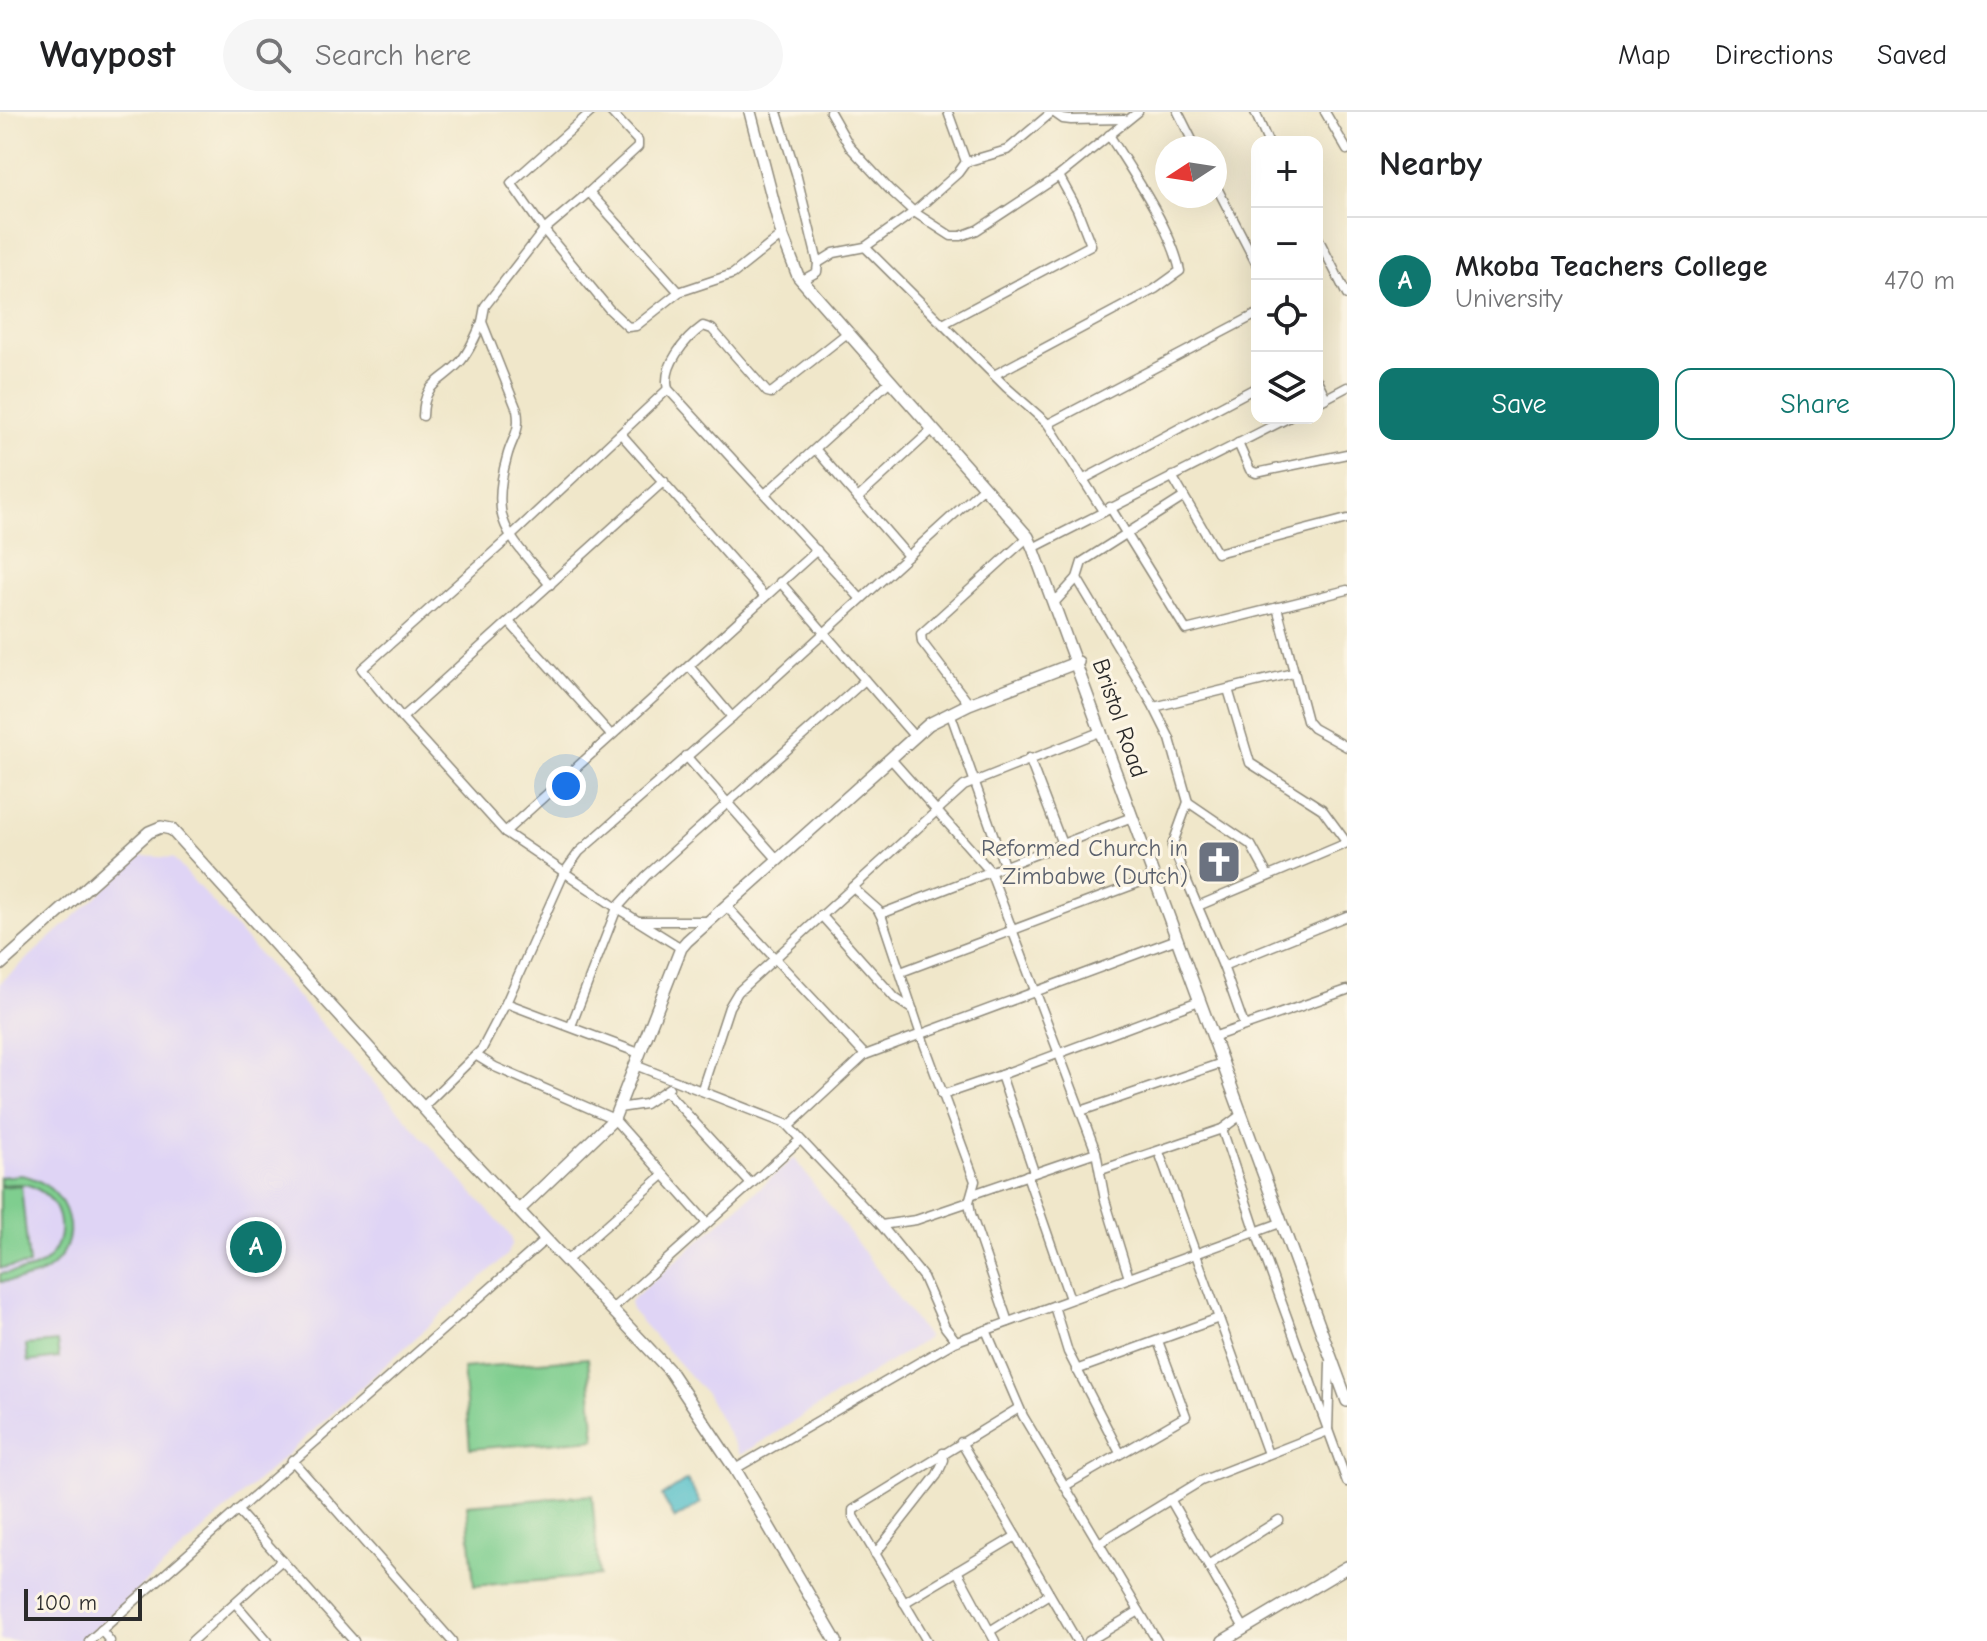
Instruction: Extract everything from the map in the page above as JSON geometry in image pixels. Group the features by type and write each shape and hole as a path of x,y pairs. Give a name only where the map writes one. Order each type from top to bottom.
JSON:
{"street":[{"path":"591,112 511,180 511,186 609,309 628,327 636,326 679,292 733,274 782,235"},
{"path":"423,416 427,394 443,374 460,362 482,322 485,306 494,291 544,230 638,147 638,141 611,112"},
{"name":"Bristol Road","path":"750,112 782,235 801,281 1030,542 1078,662 1347,1401"},
{"path":"777,112 809,219 818,263 817,272 801,281"},
{"path":"830,112 850,147 914,212 951,236 977,230 1059,176 1109,135 1124,118"},
{"path":"948,112 966,162"},
{"path":"818,263 834,253 865,247 914,212 966,162 1007,150 1052,112 1071,120 1124,118 1138,112"},
{"path":"1178,112 1190,136"},
{"path":"1255,112 1265,136"},
{"path":"1325,112 1347,150"},
{"path":"994,375 1155,289 1180,271 1140,185 1109,135"},
{"path":"943,324 1091,245 1077,209 1059,176"},
{"path":"589,192 679,292"},
{"path":"1227,207 1251,253"},
{"path":"865,247 1048,424 1084,479 1128,534 1186,630 1347,590"},
{"path":"1323,248 1347,295"},
{"path":"1048,424 1251,317"},
{"path":"482,322 517,410 519,424 518,433 510,444 499,486 501,519 510,537 550,585"},
{"path":"846,334 771,393 712,329 703,326 668,368 666,382 668,389 860,598"},
{"path":"766,493 890,381"},
{"path":"1323,400 1347,387"},
{"path":"668,389 510,537 363,667 363,672 505,832 681,948"},
{"path":"1084,479 1251,390"},
{"path":"1323,392 1326,398"},
{"path":"969,704 922,642 921,634 1030,542 1106,509 1276,424"},
{"path":"858,498 932,430"},
{"path":"621,434 764,596"},
{"path":"1238,443 1250,470 1256,473 1347,454"},
{"path":"816,450 908,556"},
{"path":"1172,476 1217,553 1347,519"},
{"path":"402,718 664,481"},
{"path":"423,1107 477,1056 506,1003 564,873 587,844 732,717 984,487"},
{"path":"1055,602 1077,578 1082,562 1184,497"},
{"path":"505,832 817,550"},
{"path":"1077,578 1154,707 1174,749 1188,802 1172,845 1223,966 1244,1025"},
{"path":"780,582 913,735"},
{"path":"1277,607 1309,724 1347,747"},
{"path":"509,622 611,735"},
{"path":"617,1114 681,948 913,735 950,712 1078,662"},
{"path":"689,666 732,717"},
{"path":"1154,707 1293,673"},
{"path":"571,1026 617,908 646,876 865,680"},
{"path":"1198,906 1347,843 1322,809 1250,763 1228,689"},
{"path":"950,712 1004,865"},
{"path":"702,1089 733,1001 774,957 936,809 974,780 1102,731"},
{"path":"686,756 778,860"},
{"path":"890,758 990,871 1096,1152 1105,1200 1129,1278"},
{"path":"1029,758 1062,844"},
{"path":"1188,802 1251,845 1268,876"},
{"path":"881,914 1132,817"},
{"path":"0,965 149,832 161,827 171,829 423,1107 678,1381 735,1469 831,1639"},
{"path":"901,972 1154,877"},
{"path":"852,887 881,914 942,1095 975,1181 971,1214 1008,1322"},
{"path":"726,906 865,1055"},
{"path":"821,915 895,998 913,1010"},
{"path":"1223,966 1347,916"},
{"path":"638,921 709,921"},
{"path":"789,1126 865,1055 1177,939"},
{"path":"1213,1037 1347,990"},
{"path":"942,1095 1199,1001"},
{"path":"506,1003 571,1026 674,1079 789,1126 881,1225 923,1277 945,1327 956,1341"},
{"path":"477,1056 495,1067 617,1114 662,1176 707,1223"},
{"path":"1081,1111 1222,1063"},
{"path":"1001,1075 1070,1299"},
{"path":"519,1210 617,1114 645,1104 666,1091 674,1079"},
{"path":"666,1091 751,1184"},
{"path":"1101,1170 1222,1129 1241,1115"},
{"path":"1222,1129 1347,1482"},
{"path":"612,1309 800,1140"},
{"path":"881,1225 916,1220 1030,1173 1096,1152"},
{"path":"1159,1152 1268,1454"},
{"path":"566,1261 662,1176"},
{"path":"735,1469 956,1341 1280,1223"},
{"path":"89,1641 546,1239"},
{"path":"1054,1306 1065,1346 1120,1453"},
{"path":"1076,1370 1219,1318"},
{"path":"986,1330 1019,1408 1157,1641"},
{"path":"1065,1486 1186,1416 1158,1341"},
{"path":"1328,1431 1331,1358"},
{"path":"927,1641 853,1516 853,1510 1019,1408"},
{"path":"1099,1543 1201,1481 1328,1431"},
{"path":"961,1442 1077,1641"},
{"path":"875,1554 937,1475 944,1460 943,1453"},
{"path":"292,1460 452,1641"},
{"path":"1170,1499 1244,1628"},
{"path":"237,1510 354,1641"},
{"path":"1208,1565 1279,1520"},
{"path":"904,1603 1016,1536"},
{"path":"195,1640 282,1560"},
{"path":"1223,1641 1347,1567"},
{"path":"957,1571 995,1641"},
{"path":"990,1631 1049,1594"},
{"path":"235,1603 268,1641"},
{"path":"1089,1641 1139,1611"},
{"path":"101,1630 110,1641"}],"shaded area":[{"path":"142,856 173,858 511,1236 512,1245 507,1255 81,1641 0,1641 0,983"},
{"path":"794,1158 928,1338 740,1455 707,1395 632,1311 630,1301"}],"green space":[{"path":"21,1175 38,1180 52,1190 62,1202 68,1217 69,1232 66,1247 57,1261 43,1273 0,1282 0,1274 33,1269 47,1260 59,1240 59,1216 47,1196 28,1185 0,1185 0,1177"},
{"path":"21,1185 29,1265 0,1268 0,1187"},
{"path":"57,1342 59,1358 28,1362 26,1345"},
{"path":"588,1358 595,1439 470,1449 463,1368"},
{"path":"592,1495 599,1576 474,1586 467,1505"}],"water":[{"path":"687,1480 701,1503 675,1519 662,1496"}],"place":[{"name":"Reformed Church in Zimbabwe (Dutch)","path":"1219,862"},
{"name":"Mkoba Teachers College","path":"256,1247"}]}
